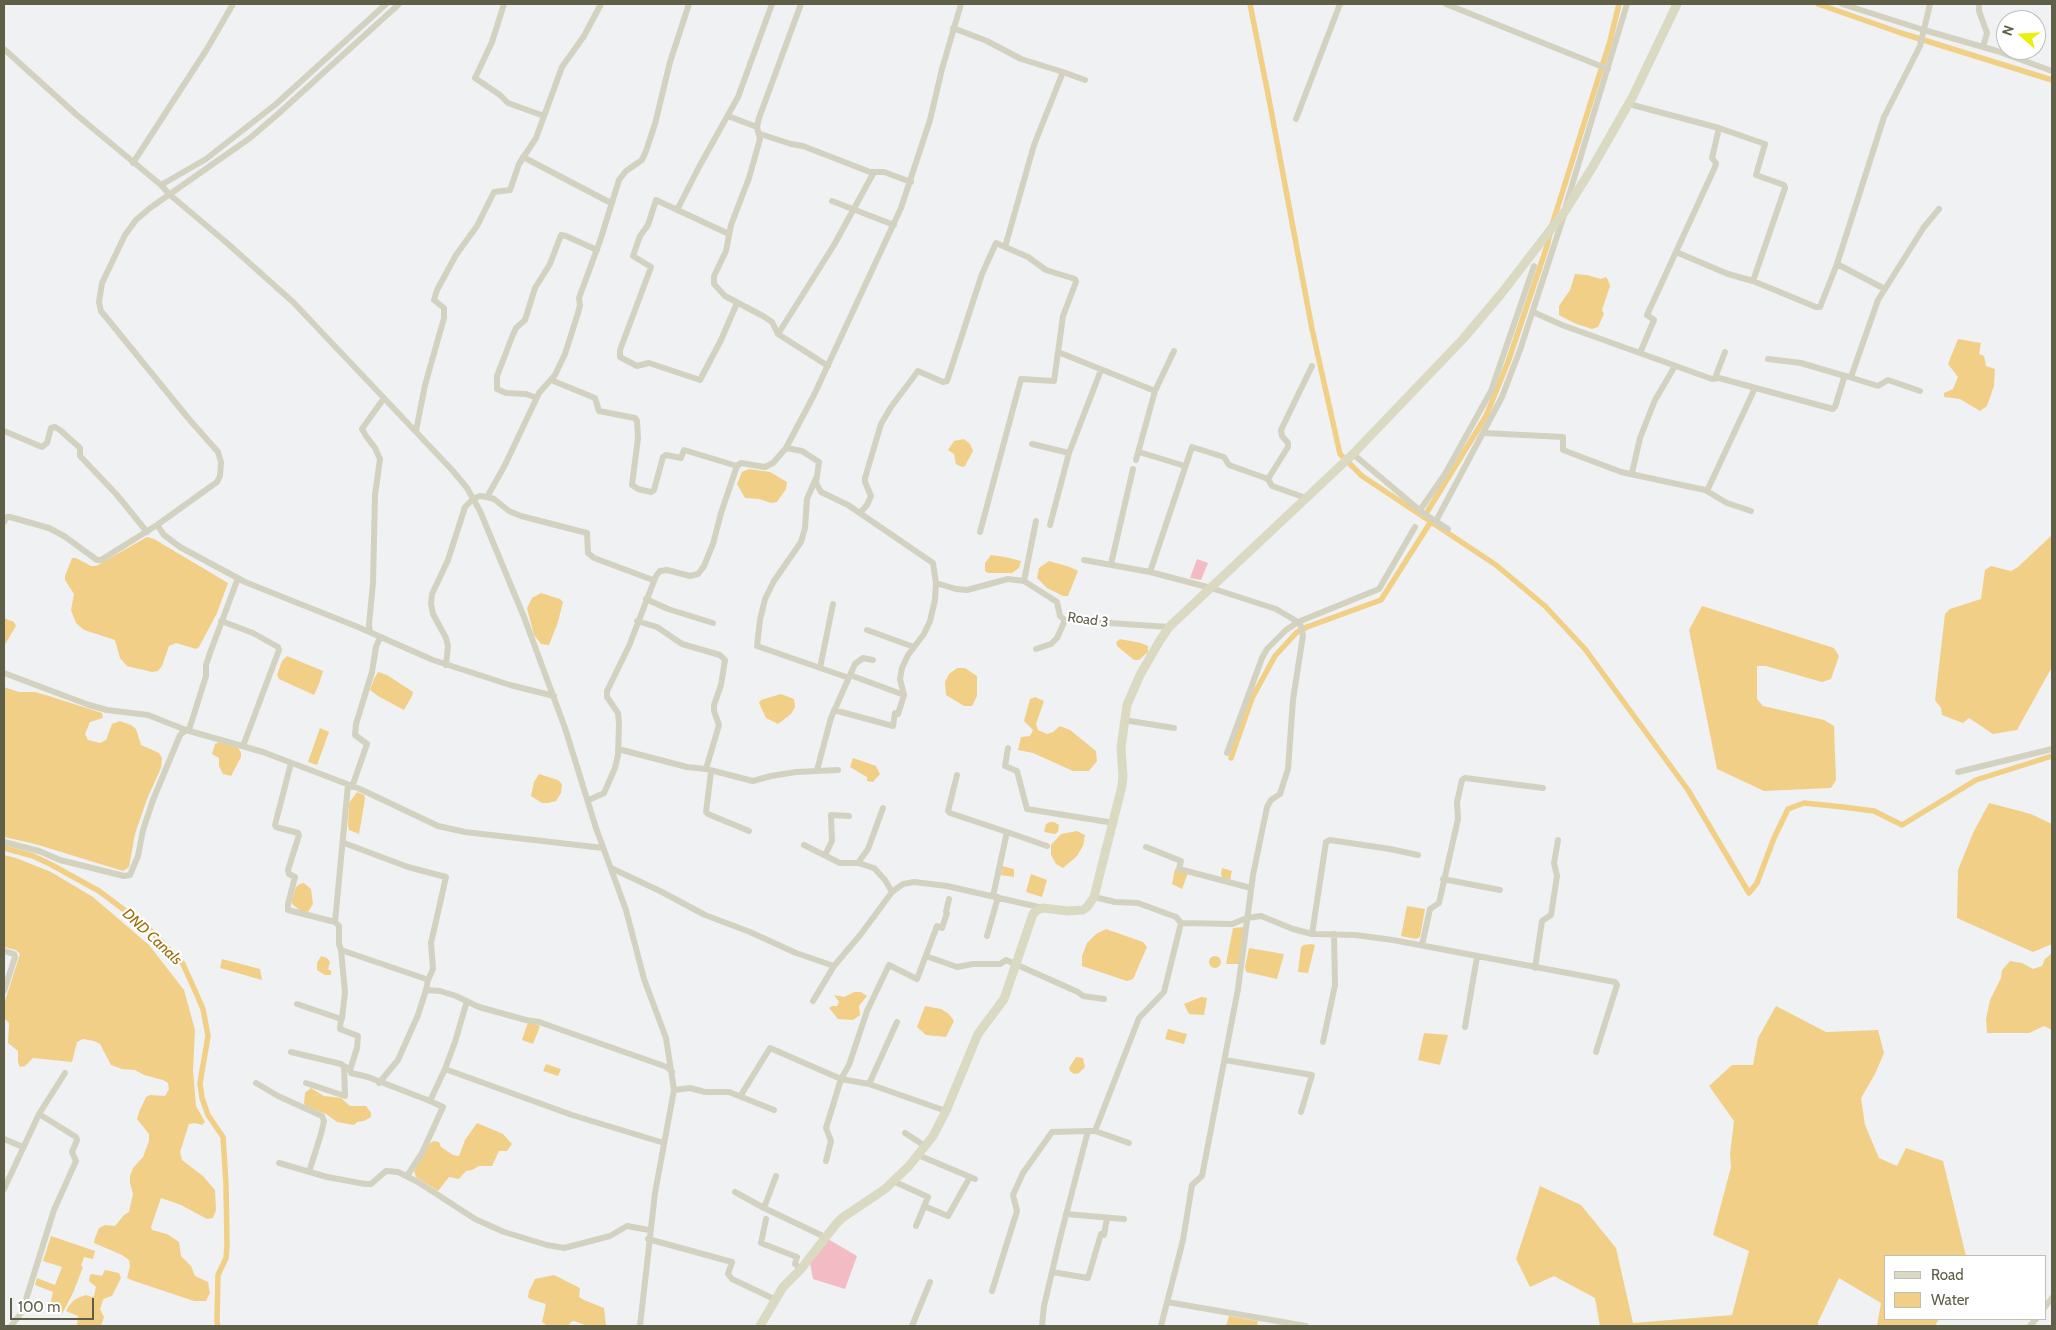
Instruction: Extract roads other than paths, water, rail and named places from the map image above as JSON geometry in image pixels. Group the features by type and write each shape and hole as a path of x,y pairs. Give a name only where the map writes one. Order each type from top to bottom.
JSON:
{"street":[{"path":"133,163 207,49 233,4"},
{"path":"160,185 206,159 276,104 386,4"},
{"path":"4,522 7,517 10,517 49,528 64,536 97,560 101,560 147,532 216,482 220,476 218,452 101,311 99,302 102,283 125,235 136,220 169,194 257,132 399,4"},
{"path":"504,4 492,42 475,78 500,95 508,103 544,116"},
{"path":"416,431 425,385 444,318 444,308 434,300 437,290 456,255 477,226 494,192 510,190 523,157 536,138 562,67 584,36 600,4"},
{"path":"487,497 501,474 537,398 560,366 580,305 579,298 622,175 642,160 646,151 689,4"},
{"path":"677,210 744,83 772,4"},
{"path":"802,4 758,131 760,139 749,178 729,234 726,251 714,276 714,284 725,296 768,319 772,322 778,334 828,366"},
{"path":"588,800 604,793 614,768 618,749 618,714 607,697 607,691 628,646 653,580 660,571 667,570 690,576 698,574 704,566 713,544 720,513 737,466 741,462 766,466 773,464 786,448 828,366 894,225 932,113 961,4"},
{"path":"1296,119 1340,4"},
{"path":"1446,4 1606,68"},
{"path":"1434,520 1502,397 1533,312 1627,4"},
{"path":"813,1001 834,966 861,934 892,892 904,884 914,882 947,886 1043,908 1068,911 1083,910 1094,897 1114,822 1123,776 1121,748 1124,720 1130,698 1140,674 1169,627 1352,456 1464,339 1563,214 1629,104 1677,4"},
{"path":"1842,4 1924,33 1983,47 2052,71"},
{"path":"1676,252 1728,274 1753,281 1818,307 1820,306 1837,264 1884,118 1920,46 1930,4"},
{"path":"1979,4 1979,11 1987,33 1983,47"},
{"path":"954,28 987,41 1021,59 1085,80"},
{"path":"4,48 292,302 453,470 473,499 513,590 554,696 603,848 626,910 644,979 666,1038 673,1073 673,1103 664,1143 648,1239 640,1326"},
{"path":"1005,247 1034,145 1064,72"},
{"path":"1629,104 1718,128 1764,143 1756,174 1785,186 1753,281"},
{"path":"728,116 758,131 791,144 804,146 874,172 884,172 910,182"},
{"path":"1640,353 1654,320 1647,315 1716,166 1712,158 1718,128"},
{"path":"523,157 611,203"},
{"path":"778,334 817,274 874,172"},
{"path":"729,234 656,200 648,225 633,256 651,267 620,350 620,357 637,366 649,363 700,380 721,340 737,303"},
{"path":"832,201 894,225"},
{"path":"1533,312 1712,379 1715,378 1833,409 1848,377 1878,300 1924,227 1939,209"},
{"path":"537,398 526,394 506,393 497,389 497,376 512,337 516,328 525,320 535,288 550,264 561,235 597,250"},
{"path":"860,513 868,505 871,496 865,478 877,434 886,414 918,371 943,382 947,381 994,243 1028,258 1046,270 1076,280 1063,316 1054,381 1021,379 980,532"},
{"path":"1837,264 1885,289"},
{"path":"1421,512 1445,474 1491,391 1534,266"},
{"path":"1136,460 1155,391 1174,351"},
{"path":"1058,352 1155,391"},
{"path":"1715,378 1725,352"},
{"path":"1768,359 1801,363 1878,386 1888,380 1920,391"},
{"path":"1268,479 1288,446 1281,430 1312,366"},
{"path":"1632,473 1640,438 1652,408 1675,366"},
{"path":"1050,525 1069,453 1102,370"},
{"path":"551,380 595,398 599,411 634,418 637,421 638,438 632,479 634,487 651,492 654,490 663,457 666,454 682,458 684,450 737,466"},
{"path":"1707,491 1755,388"},
{"path":"370,632 373,583 374,495 380,459 362,429 384,398"},
{"path":"4,431 42,447 47,443 51,428 54,427 60,430 80,448 80,456 147,532"},
{"path":"1484,432 1563,437 1563,450 1620,471 1707,491 1727,503 1751,512"},
{"path":"1032,444 1069,453"},
{"path":"1150,572 1193,447 1224,457 1229,466 1268,479 1272,486 1306,498"},
{"path":"786,448 802,451 819,462 816,483 821,492 860,513 933,563 936,583 935,600 930,622 902,668 900,679 904,695 898,714 895,713 893,726 834,710"},
{"path":"1139,452 1185,466"},
{"path":"1352,456 1421,512 1448,529"},
{"path":"1111,564 1133,469"},
{"path":"817,477 807,500 803,536 797,549 769,589 762,610 757,641 760,647 904,695"},
{"path":"446,665 448,646 446,638 433,614 432,594 448,560 465,507 473,499 494,498 509,511 521,516 587,533 588,552 594,558 653,580"},
{"path":"936,583 967,590 1008,579 1024,581 1036,520"},
{"path":"157,525 164,535 180,547 246,582 446,665 554,696"},
{"path":"1227,753 1265,653 1286,630 1379,589 1414,527"},
{"path":"1084,560 1150,572 1211,588 1276,609 1299,623 1303,636 1292,709 1287,774 1280,794 1271,800 1267,807 1251,888 1238,989 1202,1176 1192,1187 1183,1240 1161,1326"},
{"path":"4,842 39,851 60,860 124,876 130,875 138,856 143,830 153,800 180,735 188,730 206,676 207,662 238,578"},
{"name":"Road 3","path":"1024,581 1057,602 1060,616 1065,620 1169,627"},
{"path":"646,599 674,611 713,622"},
{"path":"820,668 833,604"},
{"path":"1036,648 1051,644 1057,638 1065,620"},
{"path":"221,621 253,633 278,646 279,650 244,746"},
{"path":"637,621 657,627 682,644 720,655 725,660 721,685 714,705 719,726 709,771 706,812 749,831"},
{"path":"867,630 914,647"},
{"path":"335,922 350,786 367,744 355,735 356,724 372,672 376,647 380,637"},
{"path":"817,770 834,710 849,677 859,659 873,660"},
{"path":"4,673 89,705 107,710 148,715 188,730 244,746 350,786 443,827 465,832 603,848"},
{"path":"1124,720 1174,728"},
{"path":"1008,748 1005,766 1017,771 1025,806 1030,810 1114,822"},
{"path":"618,749 687,767 753,781 771,776 817,770 838,770"},
{"path":"1958,772 2052,749"},
{"path":"291,764 275,825 299,835 288,870 289,874 295,877 287,908 301,914 335,922 339,926 339,944 345,992 340,1029 358,1036 359,1039 347,1068 345,1096 306,1083"},
{"path":"957,775 948,811 950,814 1047,846"},
{"path":"1422,945 1430,909 1438,903 1458,819 1457,802 1462,780 1465,778 1543,788"},
{"path":"858,863 868,849 883,808"},
{"path":"825,855 832,841 832,815 848,816"},
{"path":"987,936 1007,832"},
{"path":"1312,934 1326,842 1330,840 1418,855"},
{"path":"1535,968 1542,921 1551,915 1557,876 1554,863 1558,840"},
{"path":"344,843 408,867 446,877 431,943 434,969 428,980 418,1015 398,1060 379,1083"},
{"path":"804,845 840,863 858,863 874,868 885,880 892,892"},
{"path":"1146,847 1181,861 1179,869 1251,888"},
{"path":"611,868 705,915 737,926 803,956 834,966"},
{"path":"1443,879 1500,890"},
{"path":"1094,897 1115,902 1138,903 1176,917 1181,923 1232,924 1248,918 1265,917 1292,929 1312,934 1334,934 1422,945 1617,983 1596,1052"},
{"path":"826,1161 831,1141 826,1128 841,1079 849,1065 867,1011 889,965 917,979 937,926 942,928 949,899"},
{"path":"760,1326 774,1299 842,1218 885,1189 925,1146 946,1111 978,1034 1004,999 1030,919 1037,910 1043,908"},
{"path":"1042,1326 1052,1272 1066,1214 1092,1131 1138,1018 1164,992 1181,923"},
{"path":"1323,1042 1334,985 1334,934"},
{"path":"341,950 428,980"},
{"path":"4,951 14,954 15,957 4,991"},
{"path":"926,956 958,967 973,964 1000,964 1006,960 1078,992 1083,996 1104,999"},
{"path":"1465,1028 1477,957"},
{"path":"426,990 440,991 467,1001 479,1008 500,1014 539,1022 667,1068 673,1073"},
{"path":"430,1101 456,1042 467,1001"},
{"path":"297,1004 342,1019"},
{"path":"869,1084 896,1022"},
{"path":"741,1095 770,1048 841,1079 869,1084 946,1111"},
{"path":"291,1052 341,1064 351,1073 368,1077 443,1107 422,1153 407,1176"},
{"path":"1225,1060 1312,1076 1301,1112"},
{"path":"445,1069 578,1117 664,1143"},
{"path":"4,1189 40,1114 65,1073"},
{"path":"256,1083 272,1093 322,1116 324,1122 309,1172"},
{"path":"674,1090 690,1088 704,1092 729,1092 741,1095 774,1110"},
{"path":"11,1326 22,1312 52,1216 76,1161 72,1152 77,1140 76,1137 40,1114"},
{"path":"992,1291 1016,1211 1013,1195 1024,1173 1052,1132 1092,1131 1129,1143"},
{"path":"905,1133 925,1146"},
{"path":"4,1139 23,1147"},
{"path":"918,1155 973,1178 948,1216 924,1206"},
{"path":"279,1163 309,1172 365,1184 371,1184 386,1171 392,1170 407,1176 475,1219 504,1232 547,1245 564,1248 610,1236 627,1226 650,1230"},
{"path":"764,1208 776,1176"},
{"path":"893,1181 928,1197 916,1226"},
{"path":"735,1192 825,1237"},
{"path":"1066,1214 1124,1219"},
{"path":"766,1218 761,1243 797,1257 795,1264 801,1269"},
{"path":"1052,1272 1088,1278 1101,1234 1104,1235 1107,1218"},
{"path":"648,1239 732,1262 728,1274 732,1279 774,1299"},
{"path":"912,1326 930,1282"},
{"path":"1167,1302 1306,1326"}],"water":[{"path":"1575,274 1601,279 1606,277 1608,280 1610,286 1602,310 1604,314 1598,327 1592,329 1574,323 1559,315 1559,306 1570,290"},
{"path":"1958,339 1981,343 1979,354 1984,356 1986,366 1995,369 1994,386 1987,406 1980,411 1960,399 1944,397 1944,393 1953,389 1958,377 1948,364"},
{"path":"964,439 970,444 973,451 965,466 962,467 956,464 954,454 948,450 954,441"},
{"path":"749,469 770,472 787,482 786,489 777,502 771,503 759,499 745,498 737,484 742,472"},
{"path":"2052,535 2052,667 2017,730 1993,734 1969,718 1963,723 1942,715 1941,708 1935,700 1945,614 1950,609 1981,599 1985,570 1991,566 2011,571 2018,567"},
{"path":"147,537 154,539 228,583 217,613 199,647 196,649 176,643 169,646 162,666 158,671 152,672 127,666 120,658 115,640 84,630 76,623 71,610 74,594 65,580 72,558 76,558 91,566 96,566"},
{"path":"991,555 1021,561 1019,568 1012,573 988,573 985,571 985,563"},
{"path":"1049,561 1078,571 1068,596 1063,596 1047,588 1037,578 1039,568"},
{"path":"541,593 560,599 563,602 549,645 541,644 534,635 527,608 532,598"},
{"path":"1702,606 1834,648 1839,656 1831,679 1822,682 1766,666 1757,666 1757,699 1763,706 1824,720 1834,726 1836,780 1831,788 1764,791 1717,769 1689,630"},
{"path":"4,618 14,622 16,626 4,646"},
{"path":"1120,639 1148,646 1148,652 1139,660 1134,660 1117,646 1116,642"},
{"path":"287,656 323,671 314,695 279,679 277,675 282,661"},
{"path":"957,668 965,668 977,676 977,696 972,706 964,706 946,695 945,682 949,674"},
{"path":"378,672 387,675 413,692 404,710 370,690"},
{"path":"4,687 19,692 35,692 102,713 103,718 90,722 85,734 88,740 100,743 106,740 112,724 120,721 136,729 141,745 159,753 162,758 161,768 147,799 135,834 129,867 123,871 35,844 4,837"},
{"path":"781,694 794,699 795,707 791,714 778,724 766,718 759,703 761,700"},
{"path":"1035,697 1044,701 1036,724 1038,730 1047,734 1060,726 1070,730 1096,751 1097,761 1089,771 1073,771 1033,753 1018,750 1021,737 1030,736 1033,730 1024,721 1030,699"},
{"path":"320,728 329,732 317,765 308,762"},
{"path":"220,742 237,747 241,752 241,757 231,776 223,774 219,766 219,758 212,754 215,744"},
{"path":"853,758 876,766 880,774 873,782 867,781 867,777 850,767"},
{"path":"539,774 558,780 562,784 561,793 556,801 542,803 531,796 534,782"},
{"path":"357,792 364,795 365,799 359,834 349,830 348,826 349,803"},
{"path":"1989,803 2031,814 2052,824 2052,944 2033,952 1957,918 1958,870 1973,833"},
{"path":"1050,822 1059,825 1058,832 1055,834 1044,832 1046,824"},
{"path":"1077,831 1085,835 1083,846 1077,856 1063,868 1056,864 1051,855 1051,845 1061,834"},
{"path":"4,855 51,872 93,897 149,945 184,990 195,1030 193,1070 196,1106 205,1122 202,1125 189,1124 180,1152 182,1160 203,1176 215,1190 216,1210 213,1218 207,1219 181,1205 161,1198 151,1227 152,1230 167,1234 179,1242 181,1256 191,1266 195,1276 208,1282 210,1293 206,1301 194,1301 127,1278 130,1266 129,1260 94,1243 99,1228 105,1225 115,1226 129,1212 133,1194 130,1176 133,1168 143,1157 149,1141 149,1134 137,1119 139,1112 146,1097 150,1095 165,1096 169,1089 168,1083 135,1070 122,1069 111,1065 100,1044 83,1039 77,1042 72,1062 33,1058 25,1066 20,1067 18,1051 8,1043 9,1023 4,1018 4,1004 20,954 16,950 4,947"},
{"path":"1002,866 1014,869 1014,877 1001,875"},
{"path":"1222,868 1232,871 1230,880 1223,879 1221,874"},
{"path":"1175,869 1188,873 1182,889 1172,884"},
{"path":"1031,874 1047,880 1042,897 1026,892"},
{"path":"304,883 311,889 313,904 308,912 301,911 292,904 296,887"},
{"path":"1407,906 1425,909 1420,937 1416,939 1401,936"},
{"path":"1244,927 1239,964 1226,964 1233,928"},
{"path":"1106,929 1143,942 1147,947 1133,979 1127,981 1082,966 1082,956 1087,943 1096,934"},
{"path":"1311,944 1315,945 1308,973 1298,972 1301,947"},
{"path":"1249,948 1284,954 1277,979 1246,972 1245,967"},
{"path":"2052,953 2052,1030 2044,1026 2029,1033 1987,1033 1986,1019 1990,1000 2001,978 2002,970 2010,961 2022,963 2033,969 2042,966 2045,959"},
{"path":"321,956 327,958 330,962 328,969 331,971 331,975 325,975 317,970 317,963"},
{"path":"1213,956 1217,956 1221,962 1217,968 1213,968 1209,964 1209,960"},
{"path":"222,959 260,969 262,980 220,968"},
{"path":"854,992 861,992 867,996 859,1006 860,1015 853,1020 838,1019 829,1008 837,1006 839,1002 834,995 844,997"},
{"path":"1201,997 1207,998 1204,1015 1189,1014 1184,1004"},
{"path":"925,1006 941,1009 949,1014 954,1021 946,1037 926,1035 917,1027"},
{"path":"1776,1006 1826,1032 1878,1030 1884,1053 1875,1074 1861,1098 1865,1125 1879,1158 1897,1166 1906,1148 1943,1161 1966,1255 1884,1255 1884,1320 1938,1320 1935,1326 1877,1326 1881,1303 1839,1278 1818,1322 1818,1326 1600,1326 1595,1298 1554,1276 1530,1287 1516,1259 1540,1186 1581,1205 1616,1248 1633,1323 1732,1315 1749,1251 1713,1235 1731,1167 1730,1154 1734,1121 1709,1086 1732,1065 1753,1065 1758,1038"},
{"path":"528,1022 540,1026 533,1044 522,1040"},
{"path":"1168,1029 1187,1034 1184,1044 1165,1039"},
{"path":"1424,1033 1448,1035 1440,1065 1418,1060"},
{"path":"1076,1057 1083,1058 1085,1067 1079,1073 1074,1074 1069,1068"},
{"path":"546,1064 561,1069 558,1076 543,1071"},
{"path":"311,1088 324,1096 341,1098 350,1106 366,1106 371,1113 371,1117 354,1125 337,1122 326,1114 304,1104 305,1093"},
{"path":"477,1123 503,1134 512,1144 507,1151 499,1151 492,1166 479,1166 466,1171 459,1179 449,1177 438,1191 416,1177 414,1171 430,1143 434,1141 439,1142 441,1147 453,1155 459,1156 465,1140"},
{"path":"51,1236 95,1251 93,1259 84,1257 81,1266 83,1267 73,1293 62,1314 53,1310 51,1301 53,1292 35,1285 37,1278 55,1285 62,1267 43,1261"},
{"path":"105,1270 119,1273 121,1278 112,1296 103,1300 100,1309 104,1317 101,1326 77,1326 78,1316 66,1311 68,1307 74,1300 80,1297 86,1295 94,1296 96,1287 89,1281 90,1275 102,1276"},
{"path":"554,1275 578,1287 580,1289 579,1297 604,1308 606,1326 588,1326 574,1321 568,1326 548,1326 542,1322 546,1304 530,1299 528,1297 529,1291 535,1279"},
{"path":"1229,1316 1258,1321 1257,1326 1226,1326"}],"waterway":[{"path":"1250,4 1312,329 1340,454 1362,476 1496,565 1545,606 1585,649 1688,790 1749,893 1757,883 1774,838 1788,809 1804,803 1874,811 1902,825 1976,780 2052,756"},
{"path":"1424,517 1486,416 1508,362 1547,246 1610,41 1619,4"},
{"path":"1818,4 1901,33 2052,80"},
{"path":"1231,758 1252,698 1275,656 1296,633 1307,627 1381,600 1430,523"},
{"name":"DND Canals","path":"4,848 33,856 50,864 99,891 127,912 152,932 183,964 196,993 203,1009 208,1036 200,1083 202,1098 208,1115 223,1137 227,1245 226,1258 218,1275 218,1326"}]}
